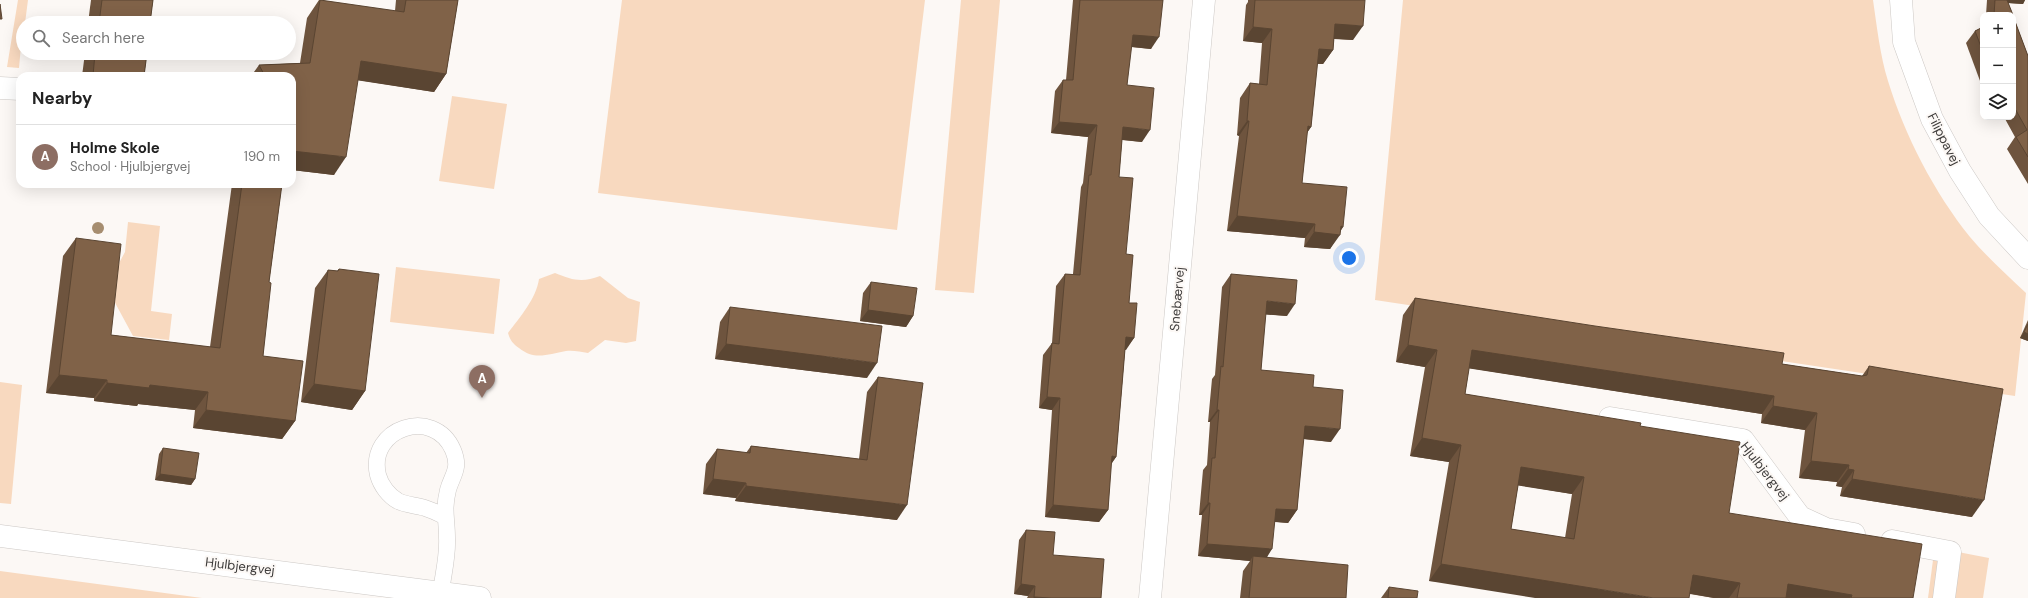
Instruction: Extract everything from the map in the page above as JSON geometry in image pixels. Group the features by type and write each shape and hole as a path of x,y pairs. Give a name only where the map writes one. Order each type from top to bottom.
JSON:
{"street":[{"name":"Snebærvej","path":"1150,598 1204,0"},
{"name":"Filippavej","path":"1900,0 1904,42 1932,119 1960,171 1988,216 2028,258"},
{"path":"0,88 16,89"},
{"name":"Hjulbjergvej","path":"1593,416 1743,440 1800,517 1826,529 1950,552 1944,598"},
{"name":"Hjulbjergvej","path":"0,536 480,598"}],"lane":[{"path":"441,592 448,539 444,516 448,489 454,477 456,463 453,450 445,438 434,430 426,427 407,427 395,432 385,442 378,454 377,467 380,481 388,492 398,501 424,507 444,516"}],"shaded area":[{"path":"18,0 28,0 26,16 16,16 16,60 20,60 19,68 7,67"},
{"path":"622,0 925,0 897,230 598,193"},
{"path":"961,0 1000,0 974,293 935,290"},
{"path":"1403,0 1873,0 1881,51 1888,81 1903,122 1922,163 1944,201 1970,237 1990,259 2026,293 2015,396 1375,300"},
{"path":"452,96 507,104 494,189 439,181"},
{"path":"128,222 160,226 151,311 172,314 169,340 133,336 113,299 118,265 125,252"},
{"path":"396,267 500,279 494,334 390,322"},
{"path":"555,273 577,280 600,276 628,298 640,302 636,341 626,343 605,340 588,353 569,351 542,356 525,352 515,345 508,333 531,301 535,294 539,279"},
{"path":"0,382 22,385 11,504 0,503"},
{"path":"1958,552 1989,558 1983,598 1928,598 1933,560"},
{"path":"0,571 202,598 0,598"}],"building":[{"path":"102,0 153,0 151,16 100,16"},
{"path":"320,0 404,12 406,0 458,0 446,74 361,61 346,157 296,151 296,72 263,72 259,65 310,63"},
{"path":"1080,0 1163,0 1159,37 1133,35 1127,85 1154,88 1150,130 1123,127 1119,177 1133,178 1126,254 1133,255 1129,303 1137,303 1134,338 1126,337 1116,457 1112,456 1108,510 1053,505 1060,398 1047,397 1052,343 1059,344 1065,274 1080,275 1089,175 1091,175 1097,125 1059,122 1063,80 1073,80"},
{"path":"1255,0 1365,0 1363,26 1335,24 1333,50 1319,49 1311,127 1308,126 1302,183 1347,187 1343,227 1341,226 1340,235 1314,232 1315,224 1237,216 1249,121 1247,121 1250,83 1267,85 1272,29 1253,27"},
{"path":"1995,0 2007,0 2012,12 1994,12"},
{"path":"0,4 2,19 0,19"},
{"path":"2016,24 2028,56 2028,157 2016,137 2027,130 2016,110"},
{"path":"1980,28 1980,44 1975,31"},
{"path":"94,60 146,60 145,72 93,72"},
{"path":"241,188 281,188 269,282 271,283 263,356 303,361 295,421 206,410 208,392 150,385 149,388 107,383 107,380 59,375 76,238 121,244 111,335 220,348"},
{"path":"339,269 379,274 365,391 314,384 328,270 338,271"},
{"path":"1231,274 1297,280 1295,304 1267,301 1261,370 1314,375 1313,387 1343,390 1340,429 1305,426 1297,510 1276,509 1272,549 1207,544 1210,503 1208,503 1212,458 1215,458 1219,410 1217,410 1221,366 1223,367"},
{"path":"871,282 917,288 913,316 868,310"},
{"path":"1415,298 1784,353 1782,364 1862,376 1867,375 1869,366 2003,389 1984,500 1852,479 1854,470 1848,469 1849,465 1811,461 1817,413 1773,406 1774,396 1472,350 1465,394 1641,423 1640,426 1740,442 1729,513 1922,544 1913,598 1851,598 1852,595 1788,584 1786,598 1737,598 1740,583 1693,575 1689,598 1654,598 1441,564 1461,445 1422,438 1437,350 1408,345","holes":["1521,467 1584,477 1574,539 1511,529"]},
{"path":"730,307 882,326 877,363 726,344"},
{"path":"2028,324 2028,334 2024,332"},
{"path":"878,377 923,383 907,505 746,486 746,483 713,479 717,449 750,453 751,446 867,460"},
{"path":"163,448 199,453 195,479 160,474"},
{"path":"1026,530 1055,532 1053,555 1104,559 1101,598 1034,597 1035,586 1021,584"},
{"path":"1253,556 1348,565 1346,598 1249,598"},
{"path":"1389,587 1418,591 1417,598 1388,598"}],"place":[{"name":"Holme Skole","path":"482,398"}]}
